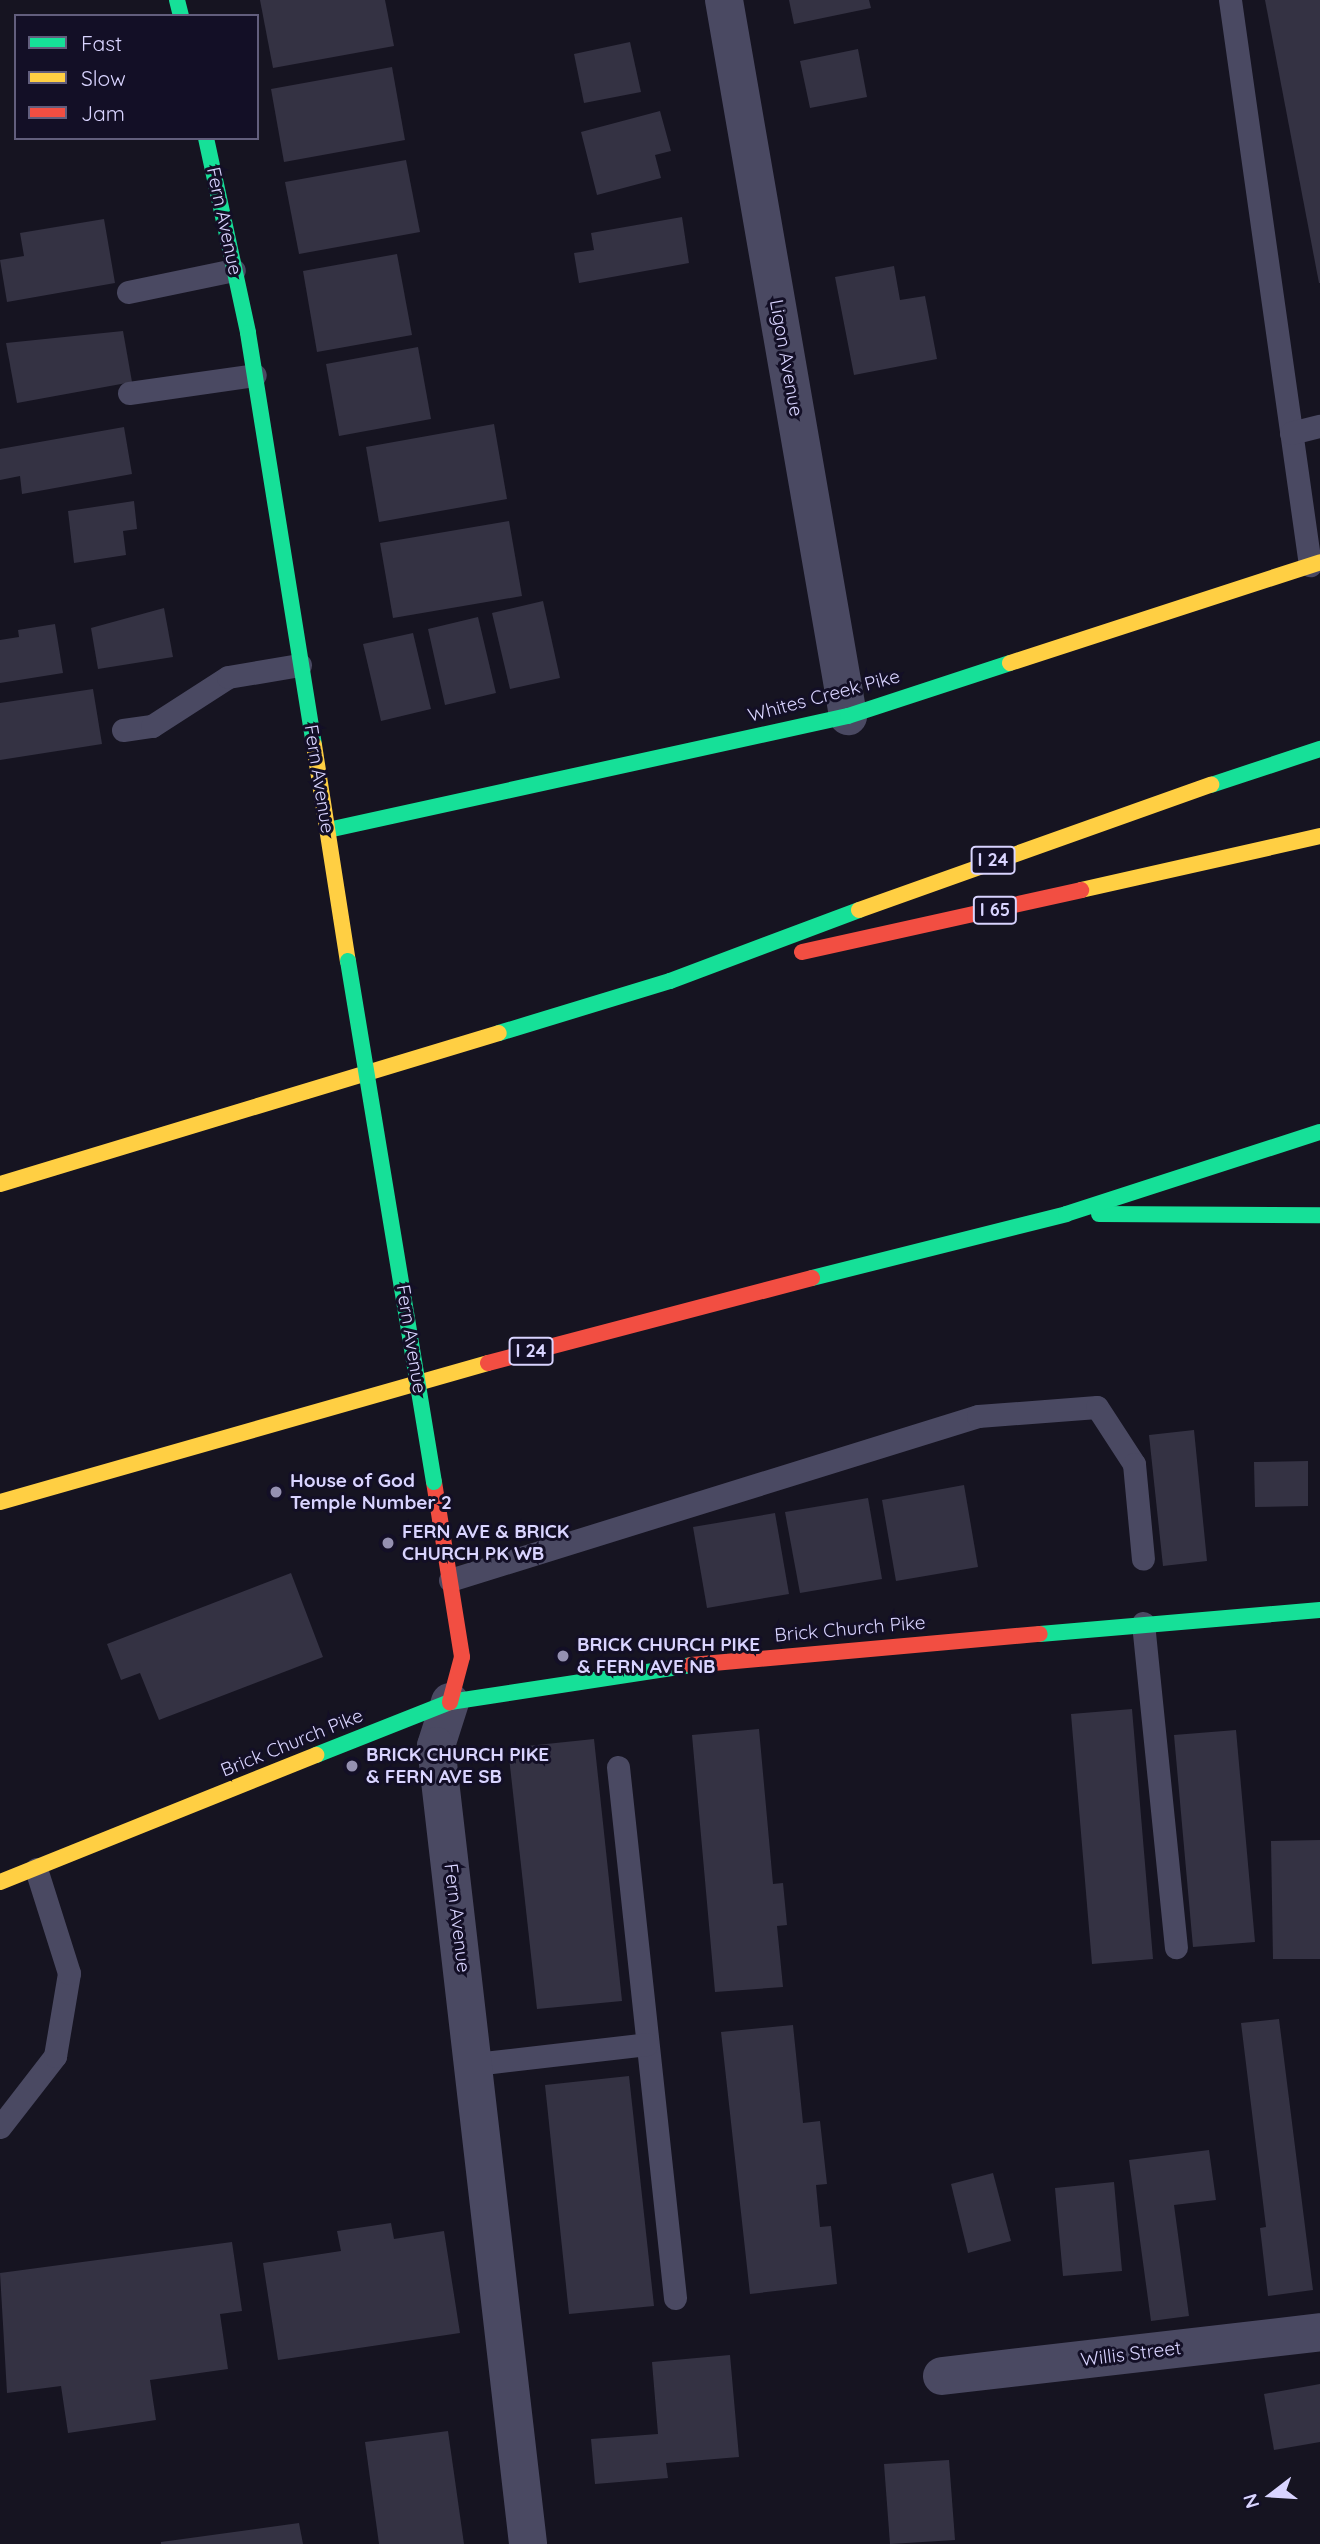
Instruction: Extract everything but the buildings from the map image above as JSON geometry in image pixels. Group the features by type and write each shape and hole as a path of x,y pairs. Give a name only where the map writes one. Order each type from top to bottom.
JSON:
{"main road":[{"name":"Fern Avenue","path":"206,140 255,375 450,1580 462,1657 450,1702"},
{"name":"Whites Creek Pike","path":"328,830 848,716 1315,563"},
{"name":"I 24","path":"0,1184 670,981 1062,834 1320,749"},
{"name":"I 65","path":"670,981 1320,836"},
{"name":"I 24","path":"0,1502 566,1341 1066,1214 1320,1132"},
{"path":"1066,1214 1320,1215"},
{"name":"Brick Church Pike","path":"0,1882 450,1702 630,1670 1143,1623 1320,1610"}],"street":[{"name":"Ligon Avenue","path":"724,0 848,716"},
{"name":"Fern Avenue","path":"450,1702 436,1745 475,2064 528,2544"},
{"name":"Willis Street","path":"942,2375 1320,2332"}],"lane":[{"path":"1230,0 1290,433 1315,563"},
{"path":"128,292 234,270"},
{"path":"129,393 255,375"},
{"path":"1290,433 1320,426"},
{"path":"124,730 152,726 228,677 300,665"},
{"path":"450,1580 978,1416 1097,1408 1134,1464 1143,1559"},
{"path":"1143,1623 1176,1947"},
{"path":"618,1767 675,2298"},
{"path":"0,2127 55,2056 69,1973 36,1868"},
{"path":"475,2064 647,2043"}],"traffic: fast":[{"path":"177,0 180,14"},
{"path":"206,140 248,333 314,745"},
{"path":"328,830 848,716 1010,663"},
{"path":"1211,785 1320,749"},
{"path":"499,1033 670,981 859,910"},
{"path":"348,961 434,1482"},
{"path":"812,1278 1066,1214 1320,1132"},
{"path":"1099,1214 1320,1215"},
{"path":"1040,1634 1320,1610"},
{"path":"316,1755 450,1702 691,1665"}],"traffic: slow":[{"path":"1010,663 1320,562"},
{"path":"314,745 348,961"},
{"path":"859,910 1211,785"},
{"path":"1081,890 1320,836"},
{"path":"0,1184 499,1033"},
{"path":"0,1502 488,1363"},
{"path":"0,1882 316,1755"}],"traffic: jam":[{"path":"802,952 1081,890"},
{"path":"488,1363 812,1278"},
{"path":"434,1482 462,1657 450,1702"},
{"path":"691,1665 1040,1634"}],"place":[{"name":"House of God Temple Number 2","path":"276,1492"},
{"name":"FERN AVE & BRICK CHURCH PK WB","path":"388,1543"},
{"name":"BRICK CHURCH PIKE & FERN AVE NB","path":"563,1656"},
{"name":"BRICK CHURCH PIKE & FERN AVE SB","path":"352,1766"}]}
